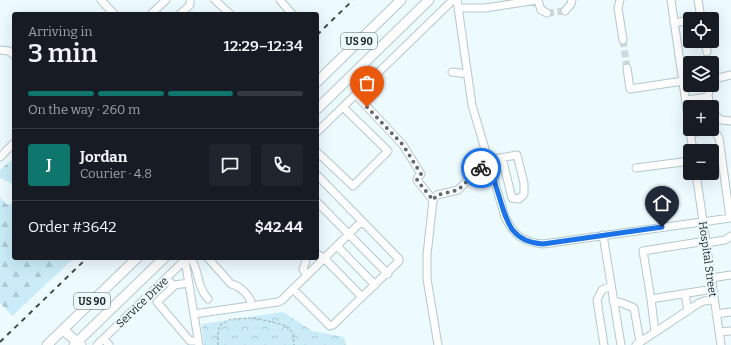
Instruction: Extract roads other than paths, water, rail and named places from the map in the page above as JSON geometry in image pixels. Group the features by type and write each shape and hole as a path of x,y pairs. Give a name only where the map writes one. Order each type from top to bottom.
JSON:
{"main road":[{"name":"US 90","path":"319,80 401,0"},
{"name":"US 90","path":"319,107 429,0"},
{"name":"US 90","path":"47,345 134,260"},
{"name":"US 90","path":"78,344 162,260"},
{"path":"63,330 78,344"}],"street":[{"path":"101,0 112,12"},
{"path":"182,12 190,5 190,0"},
{"path":"215,0 228,12"},
{"path":"280,0 290,12"},
{"path":"319,130 453,0"},
{"path":"457,0 472,104 488,160 505,217 510,227 527,242 543,244 730,218 718,136"},
{"path":"458,8 485,8 538,0 541,10 547,13"},
{"path":"565,11 571,4 572,0"},
{"path":"620,0 618,8 623,40"},
{"path":"627,68 630,89 683,81 671,0"},
{"path":"698,0 699,12"},
{"path":"153,12 163,1"},
{"path":"674,23 683,21"},
{"path":"706,48 707,52"},
{"path":"0,50 8,51 12,54"},
{"path":"452,72 467,74"},
{"path":"719,77 731,75"},
{"path":"685,92 686,100 708,97"},
{"path":"709,92 709,100"},
{"path":"356,95 403,145 421,174 417,180 433,200"},
{"path":"319,154 353,186 388,151 343,107"},
{"path":"719,118 721,120 731,121"},
{"path":"0,157 12,145"},
{"path":"438,345 427,279 427,255 433,200 437,195 458,190 488,160 517,155 524,188 524,194 519,199 512,198 502,158"},
{"path":"636,168 683,162"},
{"path":"293,289 330,326 332,326 399,262 399,260 319,176"},
{"name":"Hospital Street","path":"697,180 721,345"},
{"path":"319,204 388,274"},
{"path":"194,314 280,301 362,221"},
{"path":"603,235 620,345"},
{"path":"655,332 643,251 725,240 731,236"},
{"path":"337,246 375,285"},
{"path":"319,255 324,258 362,298"},
{"name":"Service Drive","path":"97,345 166,278 187,260"},
{"path":"188,260 189,283 198,343 188,343 157,302 174,285 189,283"},
{"path":"189,260 195,265 201,290 216,311"},
{"path":"210,260 231,284 237,285 250,299 252,305"},
{"path":"306,261 303,268 307,275"},
{"path":"711,278 731,275"},
{"path":"166,278 174,285"},
{"path":"604,345 598,300 602,290 611,286"},
{"path":"651,299 713,289"},
{"path":"685,294 688,311"},
{"path":"613,301 634,308 638,344 704,301 714,300"},
{"path":"716,314 731,312"},
{"path":"719,332 731,331"},
{"path":"104,339 109,345"}],"tunnel":[{"path":"547,13 565,11"},
{"path":"623,40 627,68"}],"railway":[{"path":"319,33 353,0"},
{"path":"0,342 85,260"}]}
